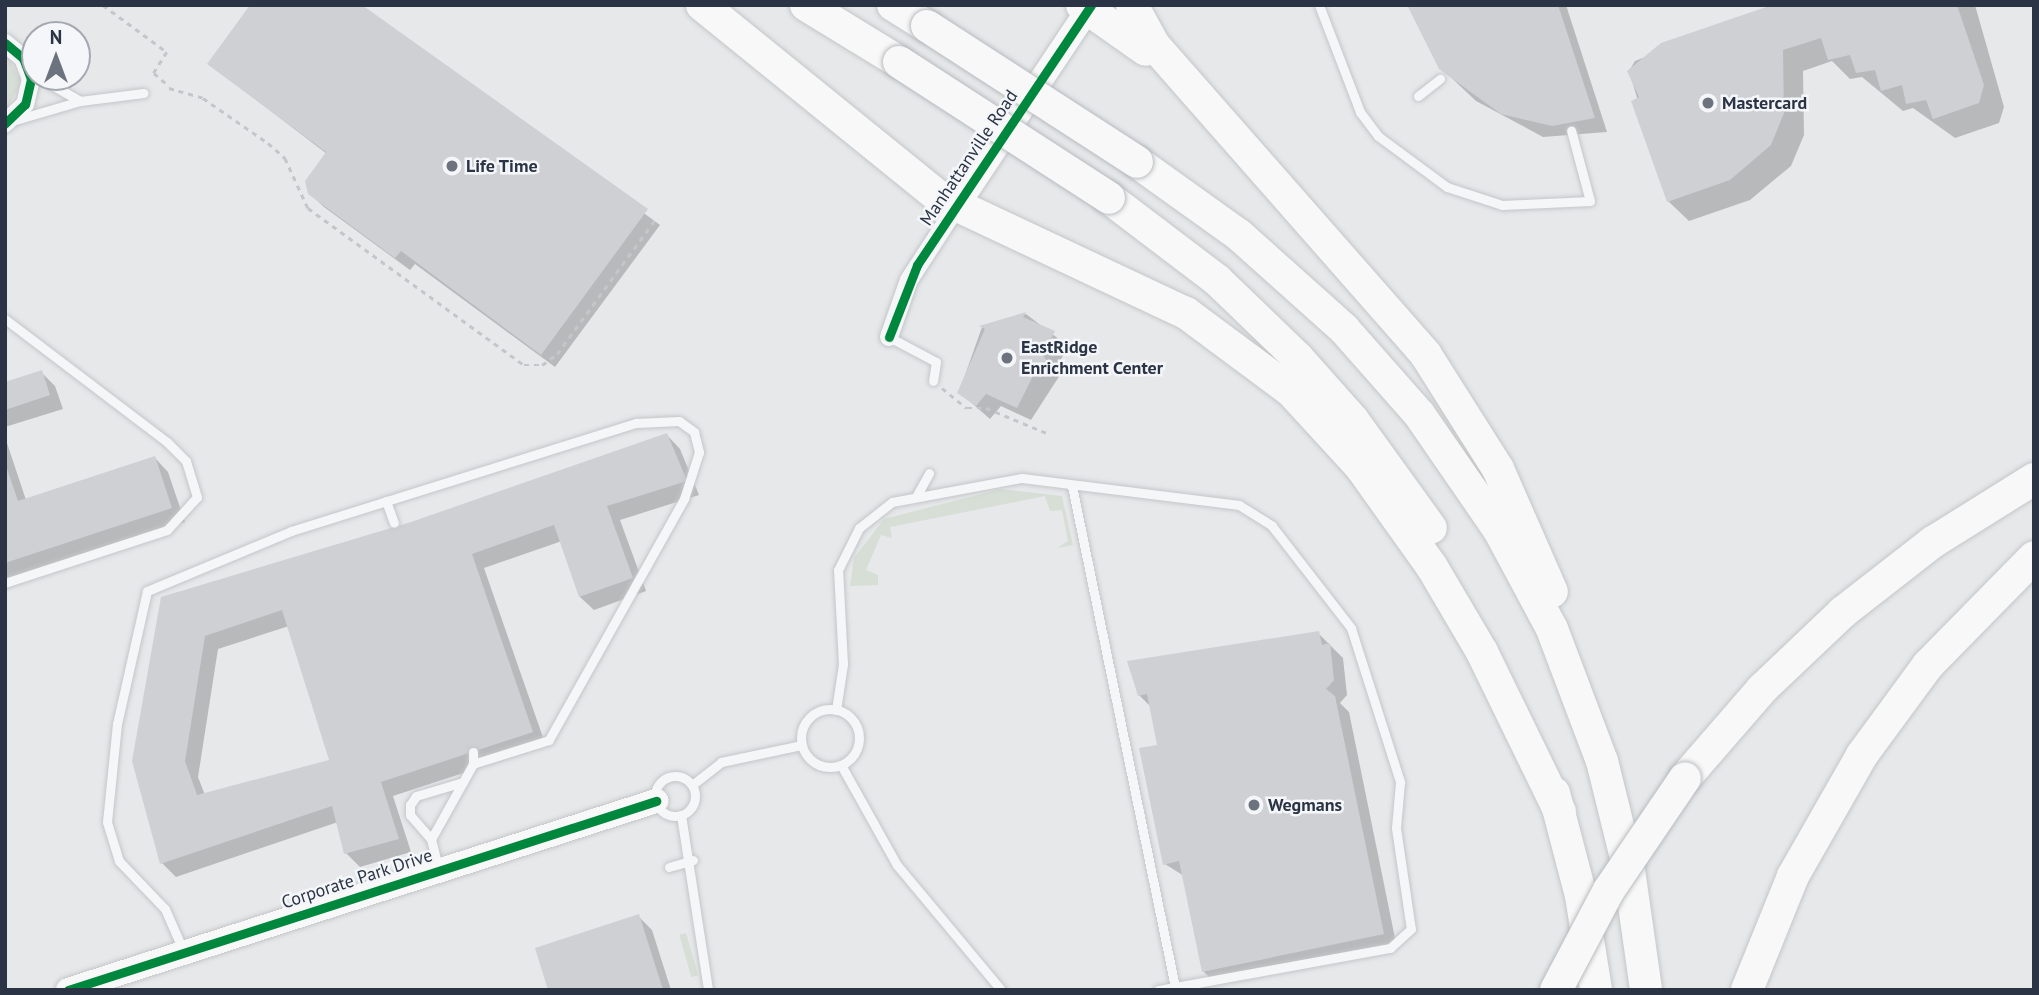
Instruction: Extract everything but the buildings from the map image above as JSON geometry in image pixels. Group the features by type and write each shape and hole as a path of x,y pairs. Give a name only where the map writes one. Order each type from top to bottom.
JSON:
{"highway":[{"path":"702,5 906,173 957,206 1186,313 1254,360 1315,415 1375,485 1441,581 1559,812"},
{"path":"806,5 1109,198 1258,318 1387,464 1448,556 1495,643 1559,812 1596,990"},
{"path":"893,5 1137,162 1304,291 1419,414 1531,587 1602,761"},
{"path":"1132,5 1147,37 1399,319 1477,431 1557,603 1602,761 1629,870 1646,990"},
{"path":"1087,7 1122,28 1233,133"},
{"path":"1556,990 1609,890 1685,778 1782,668 1887,576 1952,514 2034,460"},
{"path":"1887,576 2034,479"},
{"path":"1747,990 1782,901 1832,802 1894,709 1965,624 2034,557"},
{"path":"1965,624 2034,576"}],"street":[{"name":"Manhattanville Road","path":"889,337 909,280 1087,7"},
{"path":"5,43 21,59"},
{"path":"6,123 26,104 29,91"},
{"name":"Corporate Park Drive","path":"68,990 656,801"}],"lane":[{"path":"1319,5 1360,112 1386,143 1447,187 1502,205 1590,201 1571,130"},
{"path":"1418,96 1440,79"},
{"path":"64,91 80,101"},
{"path":"6,123 80,101 144,93"},
{"path":"5,319 167,442 190,470 197,497 167,530 5,583"},
{"path":"889,337 936,362 933,381"},
{"path":"184,951 165,909 119,861 107,822 142,600 156,584 229,552 636,423 679,421 694,432 696,476 549,740 473,764"},
{"path":"917,495 929,473"},
{"path":"836,710 843,664 835,595 843,556 880,508 917,495 1004,478 1239,505 1272,526 1348,620 1400,782 1396,828 1412,919 1403,941 1157,990"},
{"path":"1072,486 1175,987"},
{"path":"386,501 394,523"},
{"path":"836,710 853,719 860,737 854,756 841,765 816,764 802,744 812,715 836,710"},
{"path":"692,785 736,757 802,744"},
{"path":"431,839 473,764 473,752"},
{"path":"841,765 897,865 1001,990"},
{"path":"676,776 692,785 694,806 681,816 665,814 656,801 664,780 676,776"},
{"path":"439,869 431,839 410,815 410,805 416,796 463,782"},
{"path":"681,816 693,860 695,926 708,990"},
{"path":"669,867 693,860"}],"path":[{"path":"103,5 167,52 154,73 169,87 220,109 285,158 308,208 524,365 542,365 557,354 656,218"},
{"path":"933,381 967,408 986,408 1049,434"}],"shaded area":[{"path":"5,52 21,84 5,111"},
{"path":"1001,489 1062,496 1073,545 1057,548 1068,541 1062,510 1050,511 1045,496 890,527 892,538 881,535 866,570 878,575 878,585 850,586 854,558 884,519"},
{"path":"686,933 698,975 691,977 679,935"}],"cycle path":[{"path":"889,337 917,265 1091,5"},
{"path":"5,43 23,58 31,79 25,104 5,123"},
{"path":"68,990 656,801"}],"place":[{"name":"Mastercard","path":"1708,103"},
{"name":"Life Time","path":"452,166"},
{"name":"EastRidge Enrichment Center","path":"1007,358"},
{"name":"Wegmans","path":"1254,805"}]}
